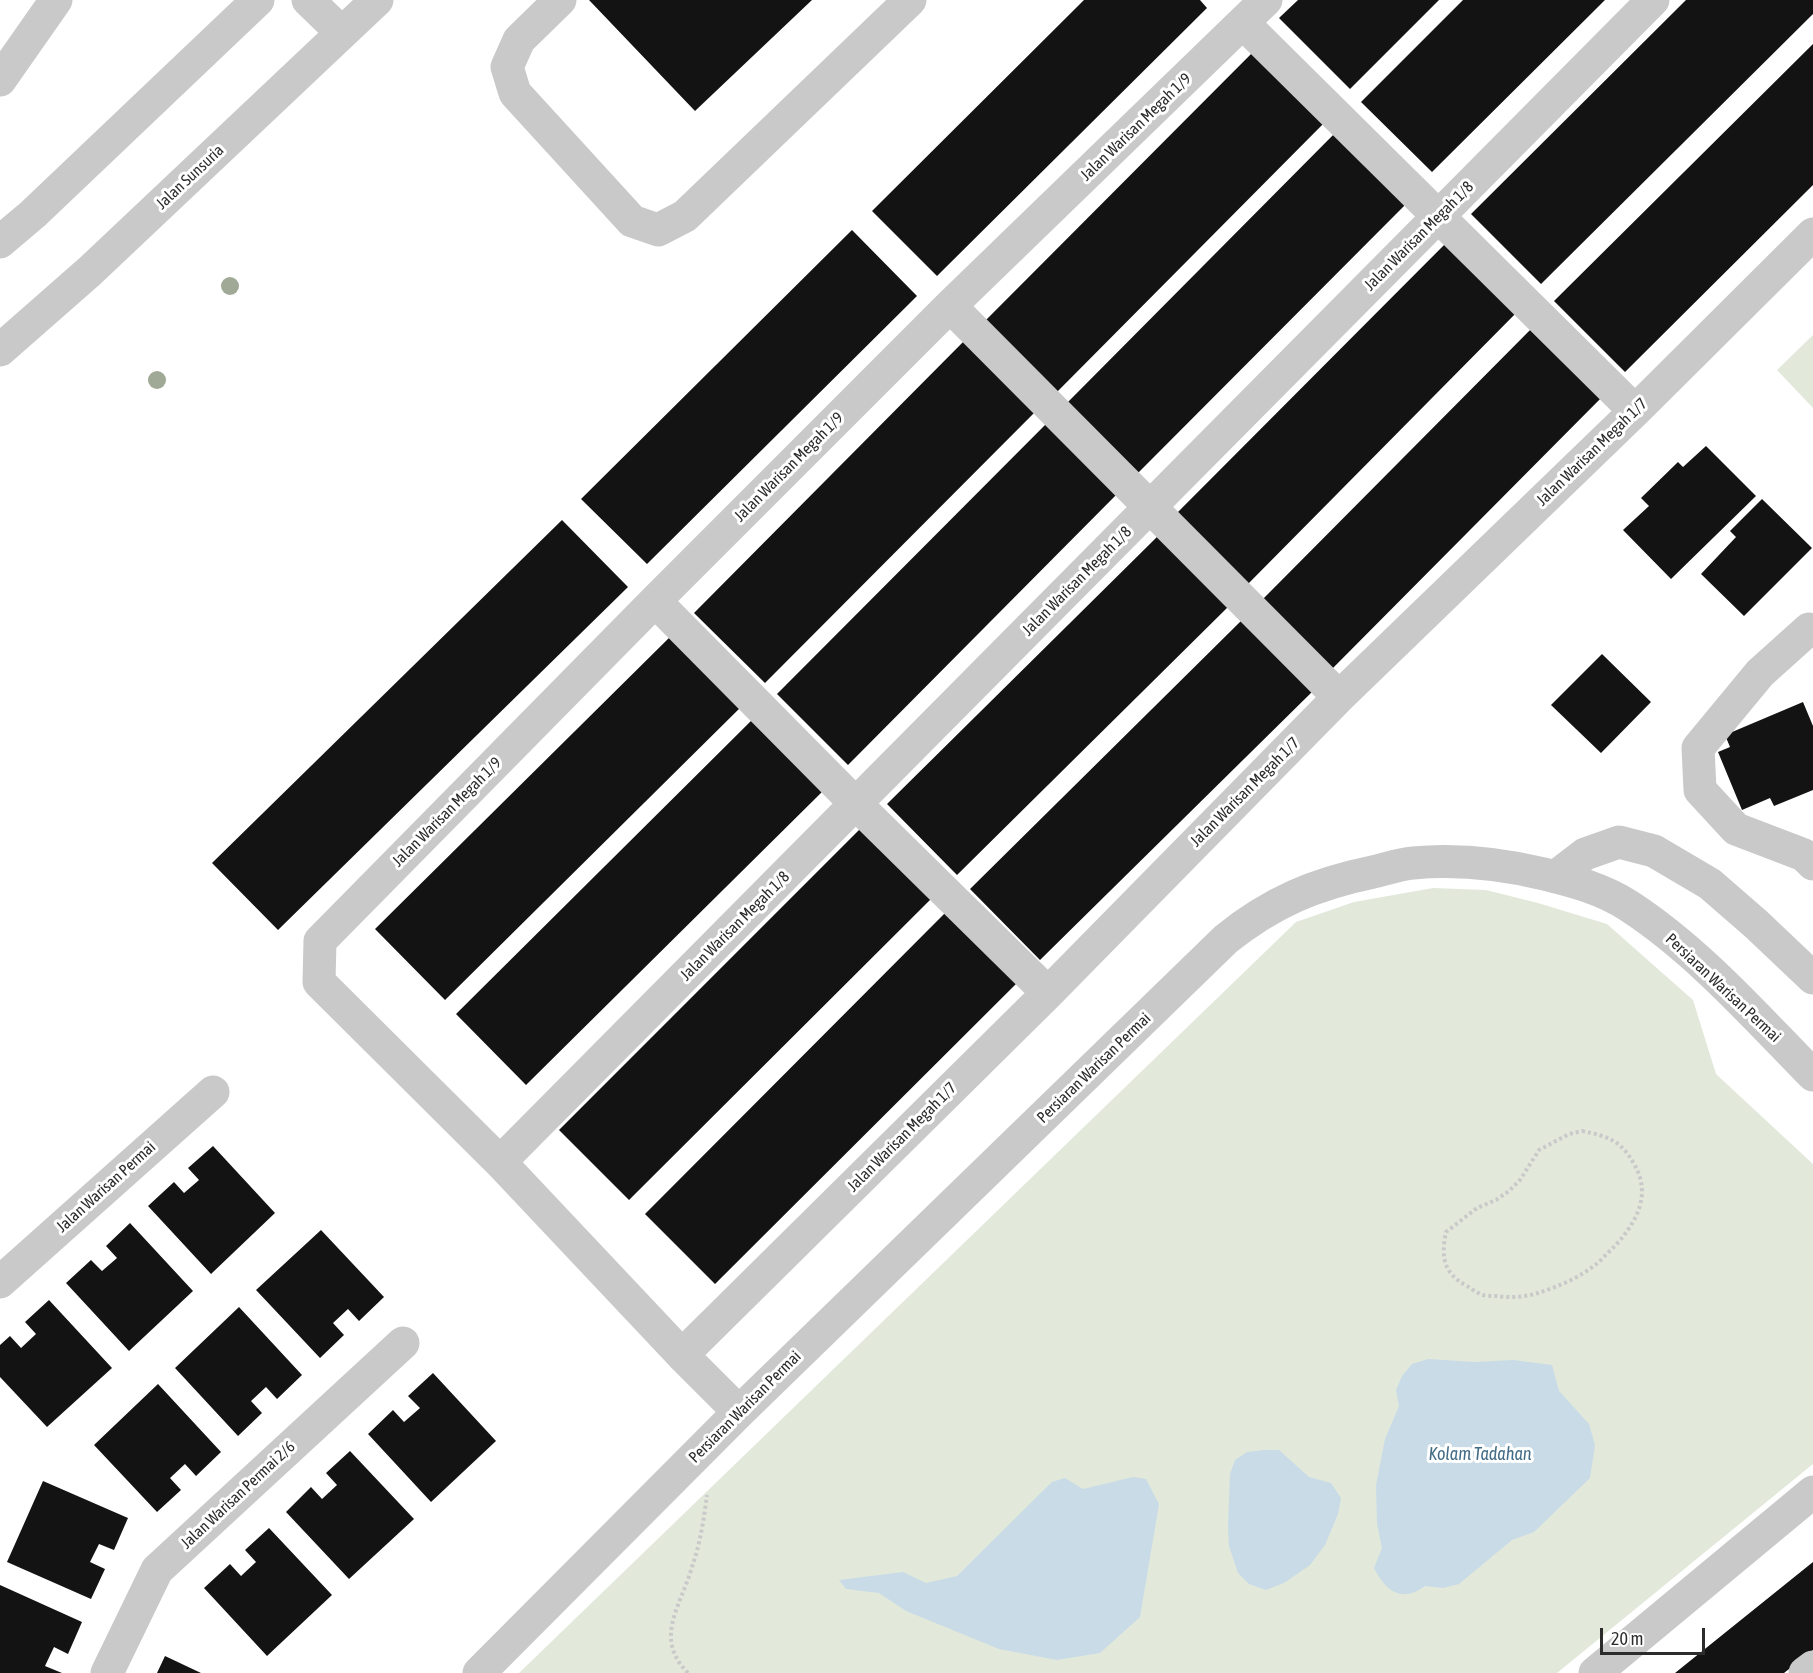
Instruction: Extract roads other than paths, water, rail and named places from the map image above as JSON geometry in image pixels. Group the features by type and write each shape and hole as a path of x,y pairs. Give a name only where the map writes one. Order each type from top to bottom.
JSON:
{"street":[{"path":"0,80 56,0"},
{"path":"0,242 33,214 258,0"},
{"path":"308,0 342,33"},
{"name":"Jalan Sunsuria","path":"0,350 90,271 377,0"},
{"path":"560,0 519,40 507,67 515,93 632,221 658,230 685,216 910,0"},
{"name":"Jalan Warisan Megah 1/9","path":"500,1162 319,982 320,941 655,601 951,306 1266,0"},
{"name":"Jalan Warisan Megah 1/8","path":"500,1162 1653,0"},
{"path":"1243,23 1635,411"},
{"name":"Jalan Warisan Megah 1/7","path":"682,1355 1048,993 1339,697 1635,411 1813,234"},
{"path":"951,306 1339,697"},
{"path":"655,601 1048,993"},
{"path":"1809,629 1760,673 1698,748 1700,790 1736,829 1804,855 1813,864"},
{"path":"1555,877 1585,854 1619,842 1654,851 1710,884 1813,978"},
{"name":"Persiaran Warisan Permai","path":"479,1673 714,1437 1226,939 1250,920 1283,901 1324,884 1412,863 1452,862 1515,867 1588,886 1629,906 1669,936 1704,966 1813,1075"},
{"name":"Jalan Warisan Permai","path":"0,1282 213,1092"},
{"path":"500,1162 739,1413"},
{"name":"Jalan Warisan Permai 2/6","path":"107,1673 157,1570 403,1343"},
{"path":"1603,1671 1813,1492"},
{"path":"1805,1673 1813,1667"}],"water":[{"name":"Kolam Tadahan","path":"1428,1359 1474,1362 1513,1360 1552,1365 1559,1391 1589,1424 1595,1445 1590,1478 1534,1532 1512,1540 1459,1584 1443,1588 1425,1586 1409,1594 1402,1594 1389,1589 1374,1568 1382,1548 1377,1524 1376,1485 1385,1439 1399,1406 1396,1390 1402,1376 1412,1364"},
{"path":"1279,1450 1309,1477 1331,1483 1341,1498 1338,1514 1325,1545 1310,1565 1284,1583 1266,1590 1249,1584 1238,1573 1229,1546 1228,1527 1230,1474 1235,1460 1247,1452"},
{"path":"1133,1477 1146,1479 1159,1504 1140,1617 1100,1653 1057,1660 999,1649 906,1611 879,1593 846,1589 839,1580 903,1572 926,1583 957,1576 1052,1482 1065,1478 1083,1489"}]}
